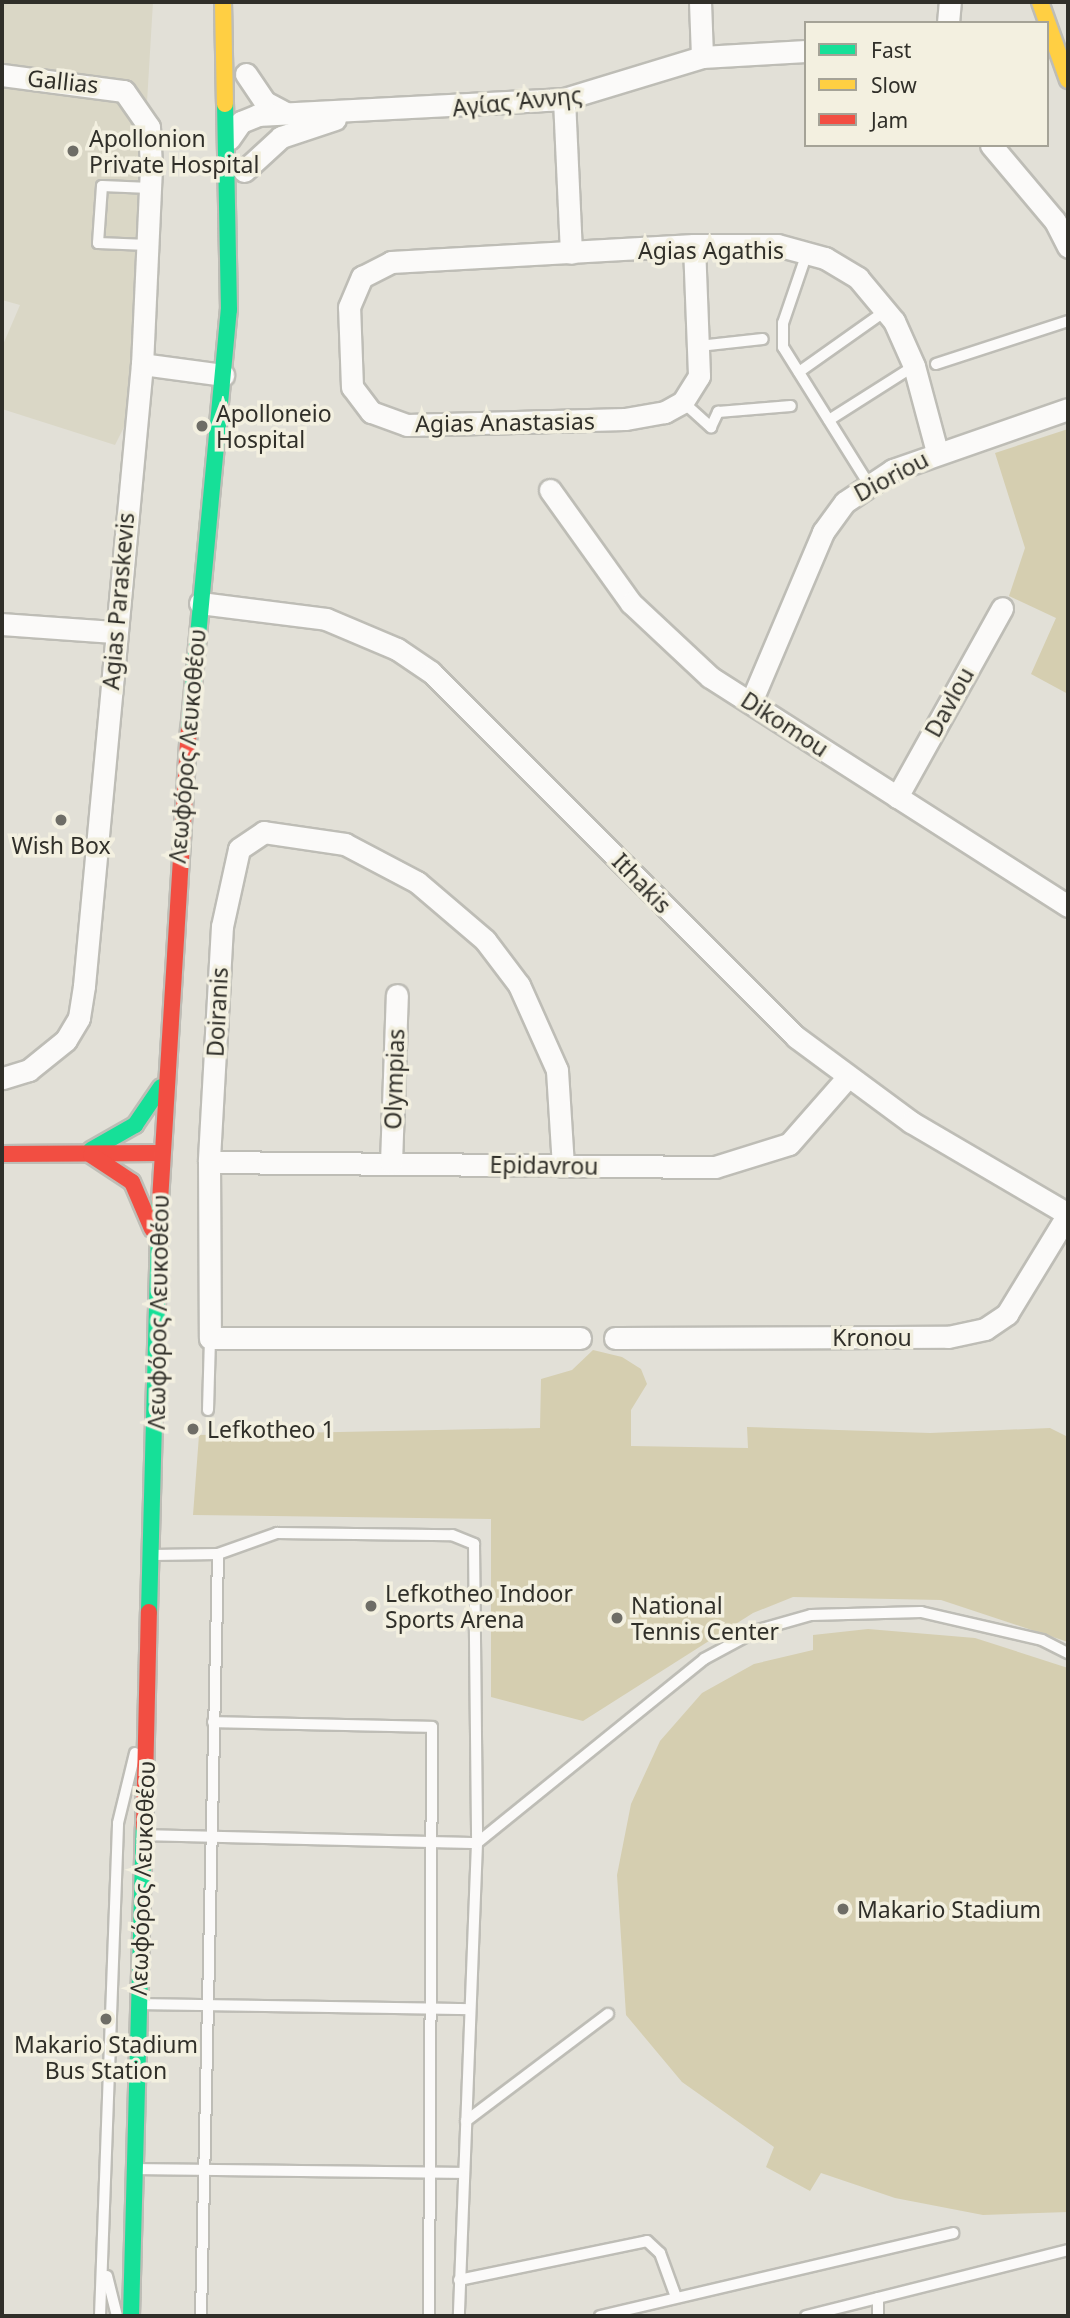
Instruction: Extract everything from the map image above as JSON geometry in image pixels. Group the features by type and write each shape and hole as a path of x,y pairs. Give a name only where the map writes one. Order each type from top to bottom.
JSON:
{"main road":[{"name":"Λεωφόρος Λευκοθέου","path":"131,2316 153,1555 163,1082 200,603 229,310 229,139 223,2"},
{"path":"1040,2 1048,21"},
{"path":"1068,18 1049,24 1068,80"},
{"name":"Λεωφόρος Λευκοθέου","path":"229,310 238,276 246,118 245,51"},
{"path":"84,1153 135,1125 163,1082"},
{"path":"84,1153 132,1182 158,1248"},
{"path":"2,1154 161,1153"}],"street":[{"path":"700,2 702,57"},
{"path":"948,21 950,2"},
{"name":"Αγίας Άννης","path":"246,118 286,113 347,115 564,99 702,57 804,51"},
{"path":"246,74 265,102 286,113"},
{"name":"Gallias","path":"2,75 124,91"},
{"name":"Agias Paraskevis","path":"2,1078 49,1058 79,1018 114,632 142,364 148,245 149,127 124,91"},
{"path":"564,99 571,253"},
{"name":"Αγίας Άννης","path":"244,171 281,138 347,115"},
{"path":"229,139 246,118"},
{"path":"993,147 1062,217 1068,247"},
{"path":"682,402 699,376 694,245"},
{"name":"Agias Agathis","path":"406,259 694,245 777,245 807,253 858,278 886,311 914,366 937,452"},
{"name":"Agias Anastasias","path":"406,259 373,269 349,307 352,387 370,412 407,425 625,419 682,402"},
{"path":"142,364 223,375"},
{"name":"Dioriou","path":"751,702 823,531 868,483 937,452 1068,409"},
{"name":"Dikomou","path":"550,490 631,603 710,677 1068,906"},
{"name":"Ithakis","path":"200,603 326,619 397,649 431,672 728,971 846,1079 1068,1214"},
{"name":"Davlou","path":"897,797 1002,608"},
{"path":"2,624 114,632"},
{"name":"Doiranis","path":"210,1338 209,1162 230,866 249,839 283,832 345,844 392,867 485,940 519,985 557,1070 563,1166"},
{"name":"Olympias","path":"391,1163 397,995"},
{"name":"Epidavrou","path":"209,1162 715,1167 762,1157 789,1144 846,1079"},
{"name":"Kronou","path":"615,1338 948,1337 985,1329 1007,1314 1068,1214"},
{"path":"210,1338 580,1338"}],"lane":[{"path":"148,245 98,243 102,186 150,188"},
{"path":"807,253 782,334 799,372 868,483"},
{"path":"799,372 886,311"},
{"path":"936,364 1068,321"},
{"path":"699,346 763,339"},
{"path":"829,420 914,366"},
{"path":"682,402 711,427 718,412 791,406"},
{"path":"208,1410 210,1338"},
{"path":"153,1555 218,1553 277,1533 452,1535 474,1544 477,1843 459,2316"},
{"path":"201,2316 212,1722 218,1553"},
{"path":"143,1835 477,1843 704,1659 780,1622 843,1612 921,1612 1042,1640 1068,1653"},
{"path":"212,1722 429,1725 432,1844 429,2316"},
{"path":"100,2316 106,2270 118,1823 121,1794 147,1725"},
{"path":"138,2004 470,2009"},
{"path":"466,2122 608,2014"},
{"path":"135,2169 464,2173"},
{"path":"600,2316 953,2234"},
{"path":"459,2280 647,2241 660,2253 676,2297"},
{"path":"806,2316 1068,2250"},
{"path":"106,2270 117,2316"},
{"path":"878,2298 878,2316"}],"shaded area":[{"name":"Apollonion Private Hospital","path":"2,2 153,2 128,419 115,445 2,409 2,347 20,305 2,300"},
{"path":"1068,429 1068,694 1031,674 1056,618 1009,596 1025,548 995,453"},
{"path":"593,1350 622,1357 641,1369 647,1384 631,1410 631,1446 748,1448 747,1427 930,1433 1050,1428 1068,1437 1068,1642 941,1600 793,1597 753,1613 583,1721 491,1697 491,1519 193,1515 199,1435 540,1428 541,1379 572,1370"},
{"name":"Makario Stadium","path":"868,1629 975,1638 1068,1668 1068,2212 983,2215 895,2198 821,2173 810,2191 766,2167 774,2147 682,2082 626,2015 617,1875 631,1804 660,1741 702,1693 754,1664 813,1650 813,1635"}],"traffic: fast":[{"path":"189,731 229,310 225,104"},
{"path":"91,1150 135,1125 161,1087"},
{"path":"149,1612 160,1201"},
{"path":"131,2316 144,1827"}],"traffic: slow":[{"path":"223,2 225,104"},
{"path":"1040,2 1047,21"},
{"path":"1049,27 1068,80"}],"traffic: jam":[{"path":"160,1201 189,731"},
{"path":"2,1154 161,1153"},
{"path":"91,1155 132,1182 152,1229"},
{"path":"144,1827 149,1612"}],"place":[{"name":"Apollonion Private Hospital","path":"73,151"},
{"name":"Apolloneio Hospital","path":"202,426"},
{"name":"Wish Box","path":"61,820"},
{"name":"Lefkotheo 1","path":"193,1429"},
{"name":"Lefkotheo Indoor Sports Arena","path":"371,1606"},
{"name":"National Tennis Center","path":"617,1618"},
{"name":"Makario Stadium","path":"843,1909"},
{"name":"Makario Stadium Bus Station","path":"106,2019"}]}
